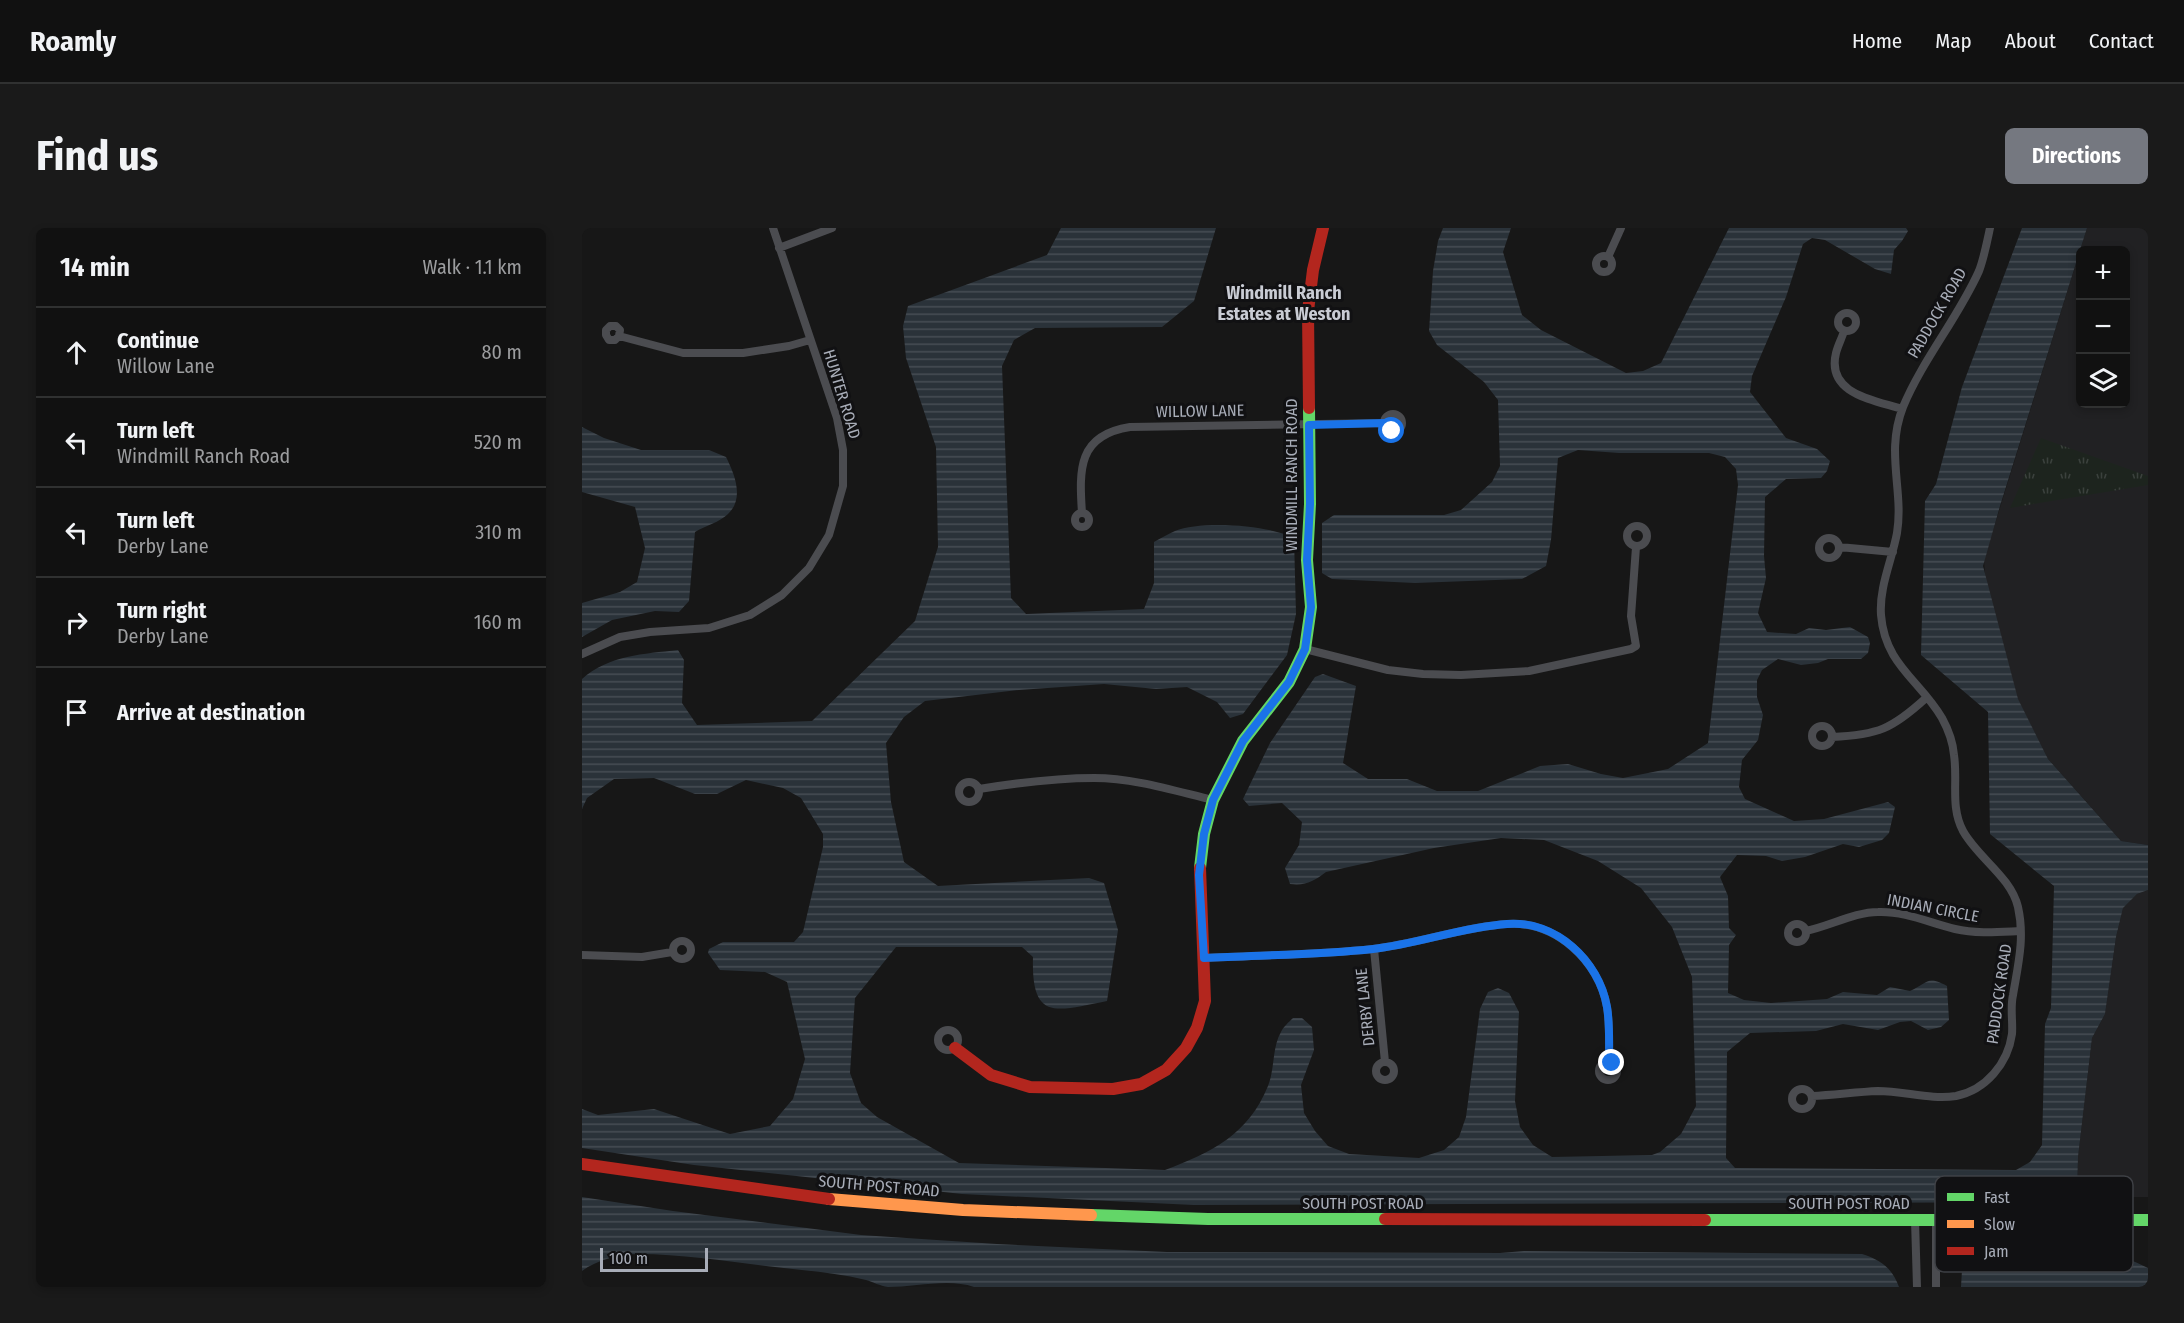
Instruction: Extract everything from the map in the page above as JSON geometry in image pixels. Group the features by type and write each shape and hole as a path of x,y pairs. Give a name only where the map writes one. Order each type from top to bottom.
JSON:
{"street":[{"name":"HUNTER ROAD","path":"582,654 620,638 650,632 709,628 750,615 782,595 809,568 829,535 843,486 843,450 837,418 773,228"},
{"path":"779,248 832,228"},
{"name":"WINDMILL RANCH ROAD","path":"955,1048 991,1074 1030,1087 1113,1089 1141,1084 1166,1070 1186,1048 1197,1028 1205,1001 1199,875 1204,834 1213,800 1243,741 1289,682 1305,649 1311,607 1307,560 1310,504 1308,311 1313,270 1323,228"},
{"path":"1608,257 1621,228"},
{"name":"PADDOCK ROAD","path":"1812,1096 1878,1091 1957,1096 1982,1085 2000,1067 2012,1032 2011,1005 2022,944 2018,905 2004,880 1980,855 1962,830 1955,808 1954,755 1950,737 1941,717 1900,668 1885,639 1881,615 1881,594 1898,531 1899,504 1894,442 1902,409 1923,367 1980,269 1990,228"},
{"path":"1844,331 1836,355 1836,369 1840,384 1856,394 1902,409"},
{"path":"619,336 682,353 743,353 789,346 810,339"},
{"name":"WILLOW LANE","path":"1082,513 1080,479 1083,463 1089,450 1098,440 1113,430 1130,427 1385,423"},
{"path":"1305,649 1388,670 1461,675 1529,671 1631,649 1636,645 1631,616 1636,547"},
{"path":"1839,547 1893,552"},
{"path":"1832,737 1861,736 1882,730 1906,716 1926,698"},
{"path":"979,789 1096,778 1152,785 1213,800"},
{"name":"INDIAN CIRCLE","path":"1806,931 1827,927 1856,915 1878,912 1903,914 1980,933 2020,931"},
{"name":"DERBY LANE","path":"1204,958 1374,949 1509,924 1533,926 1574,947 1586,960 1598,980 1607,1006 1609,1062"},
{"name":"DERBY LANE","path":"1374,949 1385,1062"},
{"path":"582,955 642,957 672,952"},
{"name":"SOUTH POST ROAD","path":"582,1164 837,1200 963,1210 1208,1219 1935,1220"},
{"path":"1915,1220 1917,1287"}],"shaded area":[{"path":"1061,228 1216,228 1194,301 1162,327 1035,328 1014,340 1002,366 1011,598 1026,614 1144,609 1154,583 1154,542 1175,531 1218,525 1252,527 1294,538 1296,614 1287,655 1243,714 1230,718 1217,702 1187,687 1156,689 1104,684 1019,690 925,701 904,717 886,743 891,802 904,862 938,886 1089,878 1104,883 1118,930 1107,1001 1061,1009 1050,1007 1042,1002 1037,993 1034,978 1033,957 1022,947 896,947 855,998 850,1073 861,1103 877,1117 959,1163 1165,1170 1227,1140 1250,1117 1268,1086 1276,1044 1282,1030 1293,1018 1302,1018 1312,1027 1314,1050 1301,1085 1304,1113 1315,1131 1328,1146 1349,1154 1419,1158 1444,1150 1459,1137 1466,1117 1480,1009 1488,992 1498,988 1509,993 1519,1012 1515,1101 1520,1127 1533,1145 1552,1157 1652,1155 1660,1152 1681,1134 1696,1106 1692,977 1672,927 1641,888 1598,861 1544,840 1501,838 1434,848 1326,872 1305,883 1290,884 1285,868 1299,845 1302,822 1282,803 1249,806 1243,799 1270,743 1315,677 1323,674 1356,686 1343,763 1368,779 1407,779 1437,791 1478,791 1540,766 1568,764 1623,778 1668,769 1708,743 1738,485 1736,469 1725,457 1709,453 1619,453 1578,450 1558,458 1551,540 1546,566 1522,579 1415,583 1332,579 1322,573 1322,523 1334,515 1444,515 1461,510 1492,482 1500,466 1498,400 1484,382 1437,345 1429,331 1433,271 1438,241 1443,228 1511,228 1503,252 1522,315 1541,330 1626,373 1643,371 1661,363 1729,228 1906,228 1908,231 1894,250 1891,274 1875,269 1825,240 1812,238 1803,244 1786,297 1752,376 1750,392 1786,438 1817,449 1830,461 1827,471 1821,478 1786,479 1765,497 1766,578 1758,613 1767,632 1796,634 1809,628 1826,630 1850,627 1868,637 1870,643 1868,653 1861,659 1828,659 1801,665 1778,659 1762,670 1757,680 1757,697 1763,715 1758,740 1742,760 1739,787 1745,799 1794,821 1824,819 1888,802 1895,807 1889,833 1882,840 1859,847 1843,844 1805,857 1782,861 1766,856 1737,855 1720,877 1728,896 1729,928 1736,935 1729,945 1728,993 1744,1000 1771,1003 1827,999 1843,992 1877,995 1890,987 1910,991 1928,981 1935,981 1947,986 1949,1020 1941,1027 1928,1030 1911,1021 1900,1022 1878,1030 1843,1024 1816,1031 1750,1033 1727,1052 1726,1158 1735,1168 2016,1170 2030,1162 2042,1145 2045,1024 2051,1008 2054,886 1990,834 1988,712 1921,655 1925,501 1936,484 1962,387 2022,228 2087,228 2081,246 2076,246 2076,263 1983,566 2018,699 2048,759 2121,841 2148,845 2148,890 2137,894 2123,908 2116,937 2105,1014 2092,1038 2078,1176 1935,1176 1935,1202 1194,1205 962,1194 694,1165 582,1148 582,1109 598,1115 654,1109 730,1134 770,1126 793,1099 805,1059 787,982 765,972 720,970 708,953 709,949 723,942 794,942 803,932 823,847 823,834 801,798 783,788 746,780 717,794 695,794 654,778 614,779 587,798 582,809 582,679 592,671 615,660 678,650 684,660 682,703 697,725 812,721 915,621 938,547 936,447 906,358 903,326 908,306 1047,255"},
{"path":"2087,228 2148,228 2148,845 2121,841 2048,759 2017,698 1986,590 1984,559 2076,263 2076,408 2130,408 2130,246 2081,246"},
{"path":"582,427 604,438 641,450 709,450 726,457 735,478 737,493 733,508 728,514 695,532 689,601 679,612 655,611 612,620 582,637 582,603 620,592 637,582 645,548 635,507 582,492"},
{"path":"2148,890 2148,1197 2133,1197 2133,1176 2078,1176 2092,1038 2105,1014 2116,937 2123,908 2137,894"},
{"path":"582,1197 861,1235 1167,1252 1500,1253 1524,1251 1862,1254 1885,1266 1899,1287 974,1287 943,1283 888,1287 829,1273 654,1254 608,1258 582,1271"},
{"path":"2133,1261 2148,1268 2148,1287 1961,1287 1962,1272 2133,1272"}],"green space":[{"path":"2041,438 2148,476 2148,485 2010,508"}],"traffic: fast":[{"path":"1200,868 1204,834 1213,800 1243,741 1289,682 1305,649 1311,607 1307,560 1310,504 1309,408"},
{"path":"1091,1215 1208,1219 1385,1219"},
{"path":"1705,1220 1935,1220"},
{"path":"2133,1220 2148,1220"}],"traffic: slow":[{"path":"829,1199 963,1210 1091,1215"}],"traffic: jam":[{"path":"1309,408 1308,311 1313,270 1323,228"},
{"path":"955,1048 991,1075 1030,1087 1113,1089 1141,1084 1166,1070 1186,1048 1197,1028 1205,1001 1200,868"},
{"path":"582,1164 829,1199"},
{"path":"1385,1219 1705,1220"}],"district":[{"name":"Windmill Ranch Estates at Weston","path":"1284,304"}],"route":[{"path":"1392,431 1385,426 1385,423 1309,425 1310,504 1307,560 1311,607 1305,649 1289,682 1243,741 1213,800 1204,834 1199,875 1204,958 1374,949 1509,924 1533,926 1574,947 1586,960 1598,980 1607,1006 1609,1062 1612,1063"}]}
